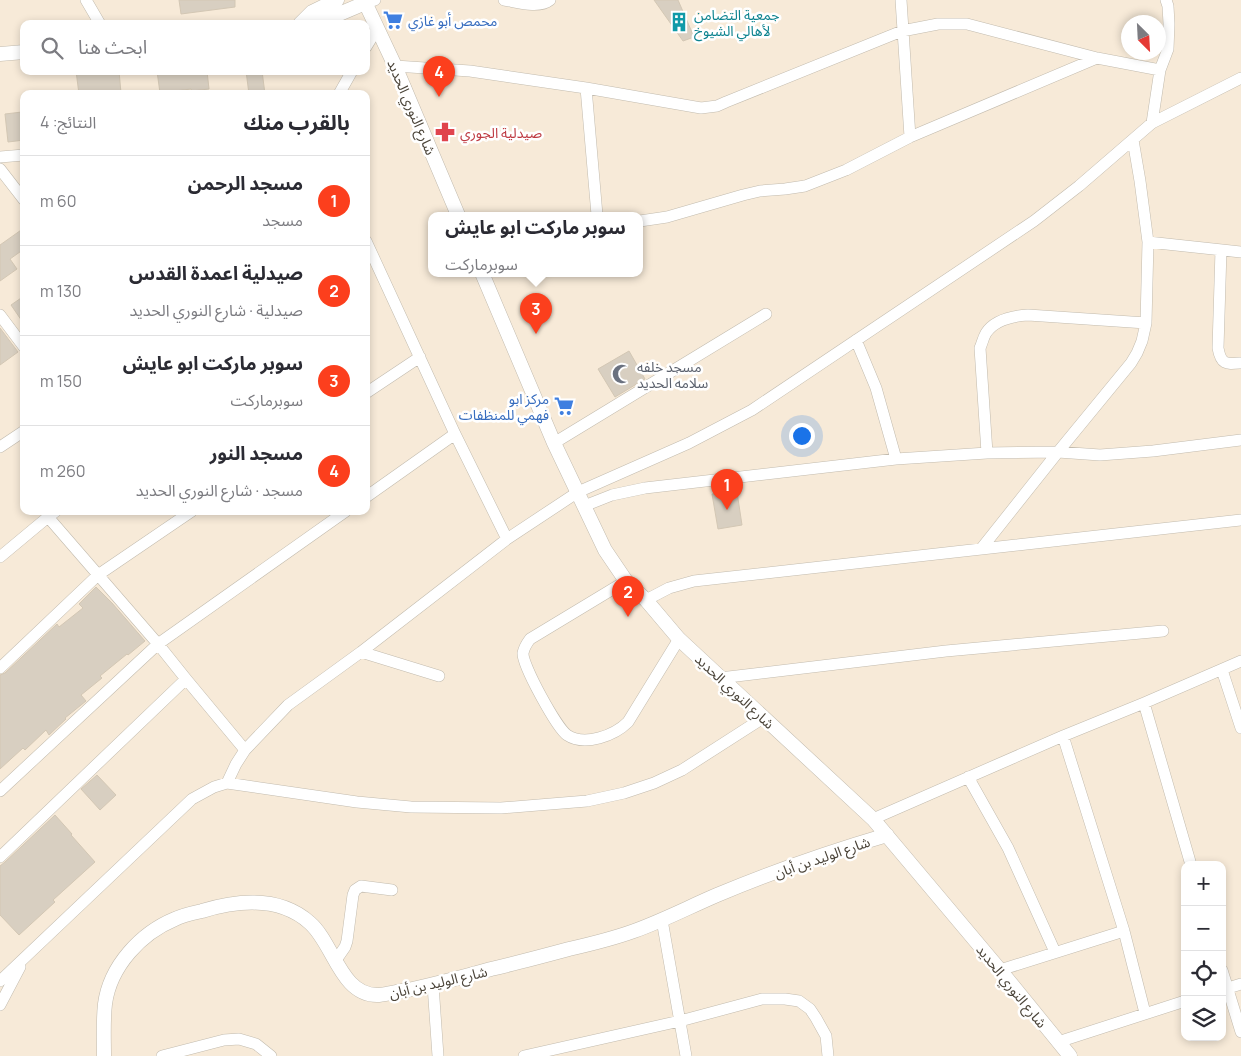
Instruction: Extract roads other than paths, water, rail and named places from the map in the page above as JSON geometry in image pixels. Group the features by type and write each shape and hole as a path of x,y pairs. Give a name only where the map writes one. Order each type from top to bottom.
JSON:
{"street":[{"path":"86,0 98,20"},
{"path":"304,20 312,12 337,0"},
{"path":"504,0 538,5 550,0"},
{"path":"901,0 910,137"},
{"path":"1152,123 1160,70 1168,49 1169,24 1166,0"},
{"path":"325,20 368,1"},
{"name":"شارع النوري الحديد","path":"368,1 373,27 395,66 457,212"},
{"path":"395,66 470,71 586,88 700,108 717,106 902,31 938,24 967,24 1096,58 1160,70"},
{"path":"0,54 20,52"},
{"path":"643,220 667,216 760,191 805,186 846,170 910,137 1096,58"},
{"path":"340,90 350,75"},
{"path":"227,783 236,764 246,750 288,706 506,540 578,492 689,443 752,410 1034,221 1079,186 1152,123 1241,78"},
{"path":"586,88 597,212"},
{"path":"981,549 1131,363 1142,341 1146,323 1148,242 1133,140"},
{"path":"0,157 20,155"},
{"path":"0,169 20,195"},
{"path":"1148,242 1241,252"},
{"path":"370,250 506,540"},
{"path":"1221,250 1218,348 1222,361 1226,363 1241,363"},
{"name":"شارع النوري الحديد","path":"484,277 554,442 605,550 626,581 646,600 679,639 874,819 1070,1056"},
{"path":"554,442 766,314"},
{"path":"0,316 20,342"},
{"path":"986,453 980,348 985,334 993,326 1013,316 1146,323"},
{"path":"856,340 876,388 896,459"},
{"path":"370,390 420,357"},
{"path":"0,447 20,434"},
{"path":"370,494 455,434"},
{"path":"584,506 612,495 645,488 896,459 986,453 1058,452 1100,455 1153,451 1241,440"},
{"path":"0,557 51,515"},
{"path":"53,515 98,575 246,750"},
{"path":"0,668 98,575 186,515"},
{"path":"0,790 158,644 340,515"},
{"path":"646,600 669,588 694,581 1241,520"},
{"path":"626,581 530,639 526,646 523,654 527,668 547,706 567,735 576,739 590,740 622,728 628,722 679,639"},
{"path":"720,678 946,651 1163,631"},
{"path":"361,652 439,676"},
{"path":"874,819 1241,661"},
{"path":"1222,670 1241,728"},
{"path":"0,856 186,679"},
{"path":"1144,703 1190,861"},
{"path":"0,982 192,799 214,787 227,783 358,802 411,807 501,808 588,801 624,793 661,780 682,770 763,718"},
{"path":"1064,736 1124,931 1145,1013"},
{"path":"968,777 1008,848 1056,952"},
{"name":"شارع الوليد بن أبان","path":"104,1056 105,1004 114,974 126,956 142,940 162,925 209,909 236,903 262,902 296,913 311,924 324,940 342,972 355,987 365,993 382,995 433,985 604,941 662,920 717,895 788,867 887,835"},
{"path":"336,960 347,941 355,890 361,886 392,890"},
{"path":"662,920 686,1056"},
{"path":"1000,970 1124,931"},
{"path":"0,1005 23,961"},
{"path":"1226,989 1241,984"},
{"path":"433,985 438,1056"},
{"path":"1226,992 1241,1032"},
{"path":"524,1056 680,1021 762,999 799,1001 810,1009 826,1036 828,1056"},
{"path":"1058,1042 1181,1002"},
{"path":"162,1056 224,1040 239,1039 256,1044 271,1056"}],"place":[{"name":"محمص أبو غازي","path":"393,20"},
{"name":"جمعية التضامن لأهالي الشيوخ","path":"679,22"},
{"name":"مسجد النور","path":"439,97"},
{"name":"صيدلية الجوري","path":"445,132"},
{"name":"سوبر ماركت ابو عايش","path":"536,334"},
{"name":"مسجد خلفه سلامه الحديد","path":"622,374"},
{"name":"مركز ابو فهمي للمنظفات","path":"564,406"},
{"name":"مسجد الرحمن","path":"727,510"},
{"name":"صيدلية اعمدة القدس","path":"628,617"}]}
